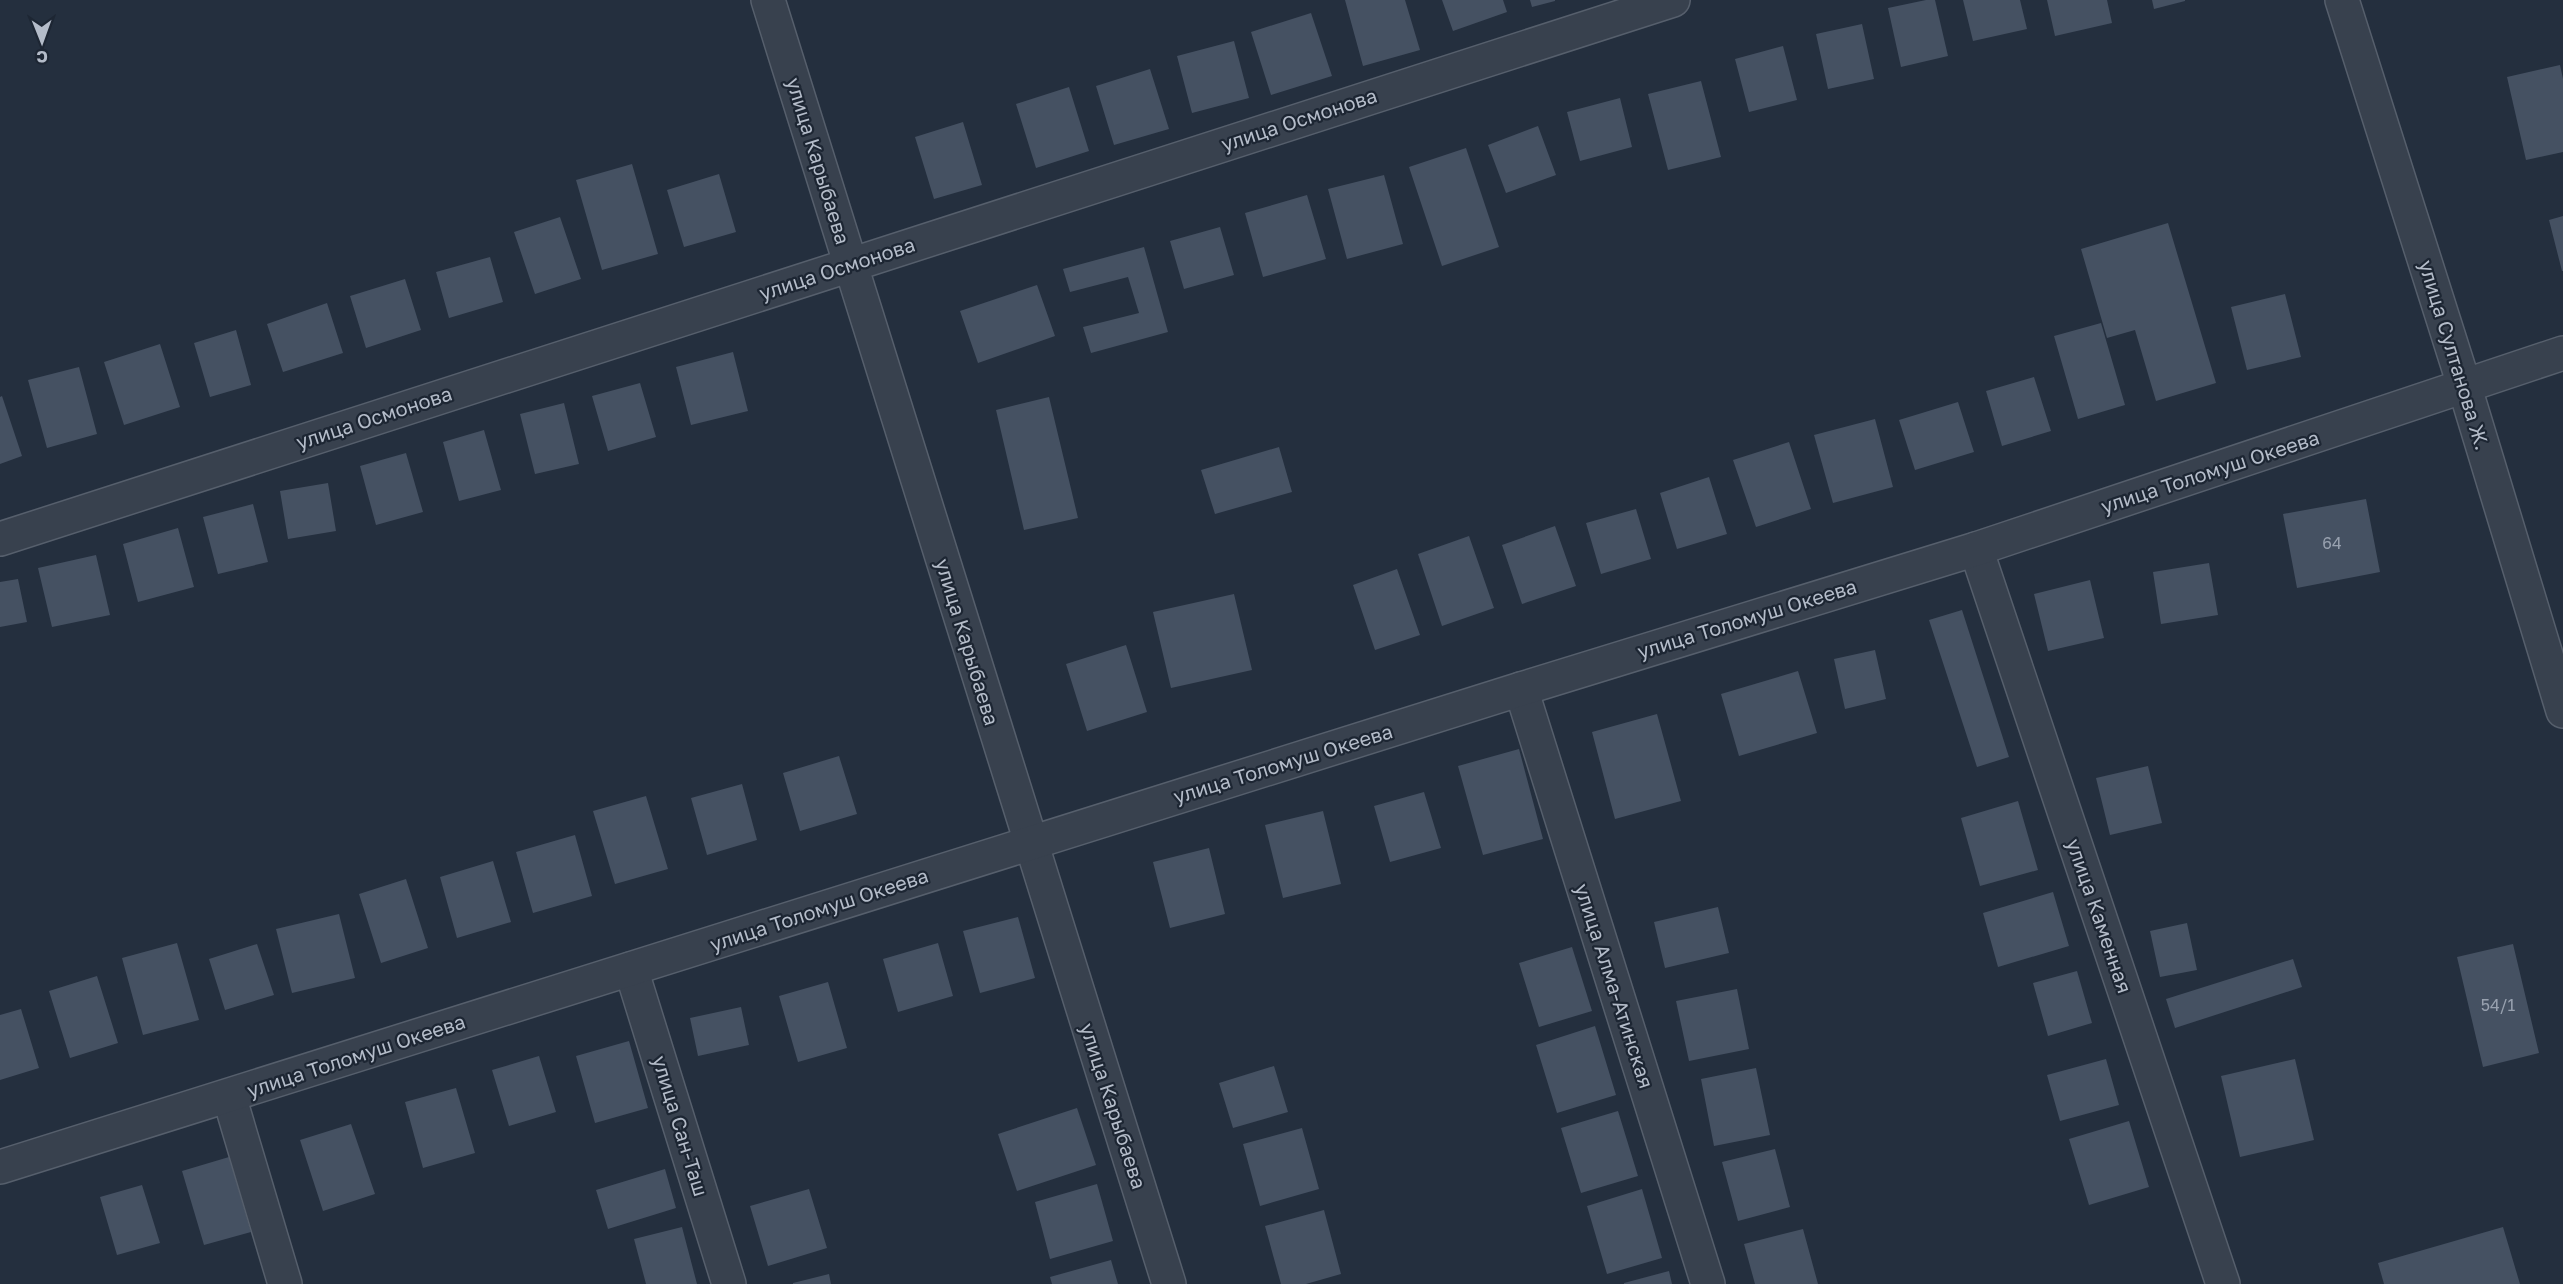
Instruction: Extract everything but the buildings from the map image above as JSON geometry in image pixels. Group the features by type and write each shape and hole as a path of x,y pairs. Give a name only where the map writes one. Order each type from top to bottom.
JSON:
{"street":[{"name":"улица Карыбаева","path":"768,0 1029,843 1169,1284"},
{"name":"улица Осмонова","path":"0,539 1674,0"},
{"name":"улица Султанова Ж.","path":"2342,0 2465,388 2563,711"},
{"name":"улица Толомуш Океева","path":"0,1167 1521,689 1976,549 2465,388 2563,353"},
{"name":"улица Каменная","path":"1976,549 2223,1284"},
{"name":"улица Алма-Атинская","path":"1521,689 1708,1284"},
{"name":"улица Сан-Таш","path":"631,969 729,1284"},
{"path":"229,1096 285,1284"}]}
